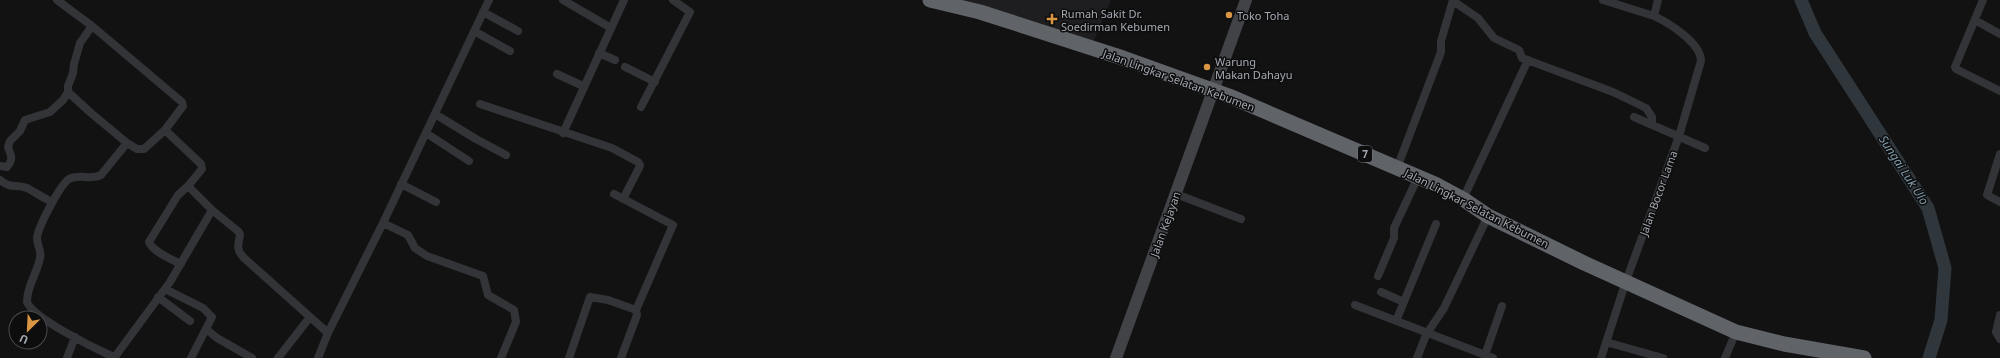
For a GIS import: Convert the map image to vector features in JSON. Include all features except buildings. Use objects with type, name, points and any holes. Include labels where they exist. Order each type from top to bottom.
[{"type":"highway","name":"Jalan Lingkar Selatan Kebumen","points":[[930,0],[980,12],[1062,38],[1213,91],[1418,177],[1463,199],[1488,216],[1736,332],[1784,344],[1864,358]]},
{"type":"main road","name":"Jalan Kejayan","points":[[1116,358],[1246,0]]},
{"type":"street","points":[[57,0],[92,26],[182,102],[182,106],[165,130],[144,149],[137,149],[127,143],[68,92]]},
{"type":"street","points":[[318,358],[328,333],[384,223],[401,184],[489,0]]},
{"type":"street","points":[[563,0],[610,28]]},
{"type":"street","points":[[563,132],[624,0]]},
{"type":"street","points":[[642,107],[690,12],[673,0]]},
{"type":"street","points":[[1603,0],[1654,16],[1658,0]]},
{"type":"street","points":[[1983,0],[1955,67],[1956,69],[2000,90]]},
{"type":"street","points":[[1397,168],[1441,52],[1441,41],[1453,1],[1478,18],[1494,38],[1519,50],[1522,58],[1613,92],[1646,108],[1652,117],[1652,123]]},
{"type":"street","points":[[483,12],[518,31]]},
{"type":"street","name":"Jalan Bocor Lama","points":[[1601,358],[1626,281],[1679,136],[1701,61],[1700,54],[1673,26],[1654,16]]},
{"type":"street","points":[[1975,20],[2000,34]]},
{"type":"street","points":[[0,166],[7,166],[12,160],[12,154],[8,147],[10,141],[17,136],[25,120],[50,112],[63,100],[68,92],[68,86],[73,73],[75,59],[80,43],[92,26]]},
{"type":"street","points":[[474,31],[510,51]]},
{"type":"street","points":[[599,53],[615,60]]},
{"type":"street","points":[[1463,199],[1528,60]]},
{"type":"street","points":[[625,67],[655,82]]},
{"type":"street","points":[[557,74],[583,86]]},
{"type":"street","points":[[480,104],[521,119],[538,122],[612,148],[640,164],[623,199]]},
{"type":"street","points":[[435,114],[506,155]]},
{"type":"street","points":[[1634,117],[1652,123],[1705,148]]},
{"type":"street","points":[[165,130],[201,164],[202,169],[188,186],[178,195],[149,242],[163,254],[181,264]]},
{"type":"street","points":[[426,133],[470,161]]},
{"type":"street","points":[[127,143],[101,175],[96,178],[77,176],[70,178],[62,186],[52,202],[37,237],[41,252],[40,258],[28,288],[28,306],[40,316],[114,358],[165,289],[212,210]]},
{"type":"street","points":[[2000,154],[1987,195],[2000,202]]},
{"type":"street","points":[[1378,276],[1394,238],[1394,228],[1418,177]]},
{"type":"street","points":[[0,180],[11,187],[22,186],[28,188],[52,202]]},
{"type":"street","points":[[401,184],[436,202]]},
{"type":"street","points":[[188,186],[212,210],[239,232],[238,248],[244,258],[328,333]]},
{"type":"street","points":[[614,194],[674,225],[636,310],[637,316],[621,358]]},
{"type":"street","points":[[1176,194],[1241,219]]},
{"type":"street","points":[[1417,358],[1427,334],[1444,308],[1488,216]]},
{"type":"street","points":[[384,223],[408,235],[415,248],[427,256],[483,276],[488,295],[514,310],[516,322],[501,358]]},
{"type":"street","points":[[1396,321],[1436,224]]},
{"type":"street","points":[[165,289],[189,300],[206,311],[212,319],[191,358]]},
{"type":"street","points":[[1381,292],[1404,302]]},
{"type":"street","points":[[158,297],[190,321]]},
{"type":"street","points":[[569,358],[590,297],[608,300],[636,310]]},
{"type":"street","points":[[1355,305],[1489,357],[1502,306]]},
{"type":"street","points":[[2000,315],[1996,332],[2000,339]]},
{"type":"street","points":[[278,358],[310,317]]},
{"type":"street","points":[[206,329],[217,338],[252,358]]},
{"type":"street","points":[[1725,358],[1736,332]]},
{"type":"street","points":[[67,358],[75,337]]},
{"type":"street","points":[[1606,342],[1663,358]]},
{"type":"shaded area","name":"Rumah Sakit Dr. Soedirman Kebumen","points":[[946,0],[1111,0],[1092,45]]},
{"type":"waterway","name":"Sungai Luk Ulo","points":[[1801,0],[1815,33],[1928,208],[1945,268],[1941,320],[1929,358]]},
{"type":"place","name":"Toko Toha","points":[[1229,15]]},
{"type":"place","name":"Rumah Sakit Dr. Soedirman Kebumen","points":[[1052,19]]},
{"type":"place","name":"Warung Makan Dahayu","points":[[1207,67]]}]
